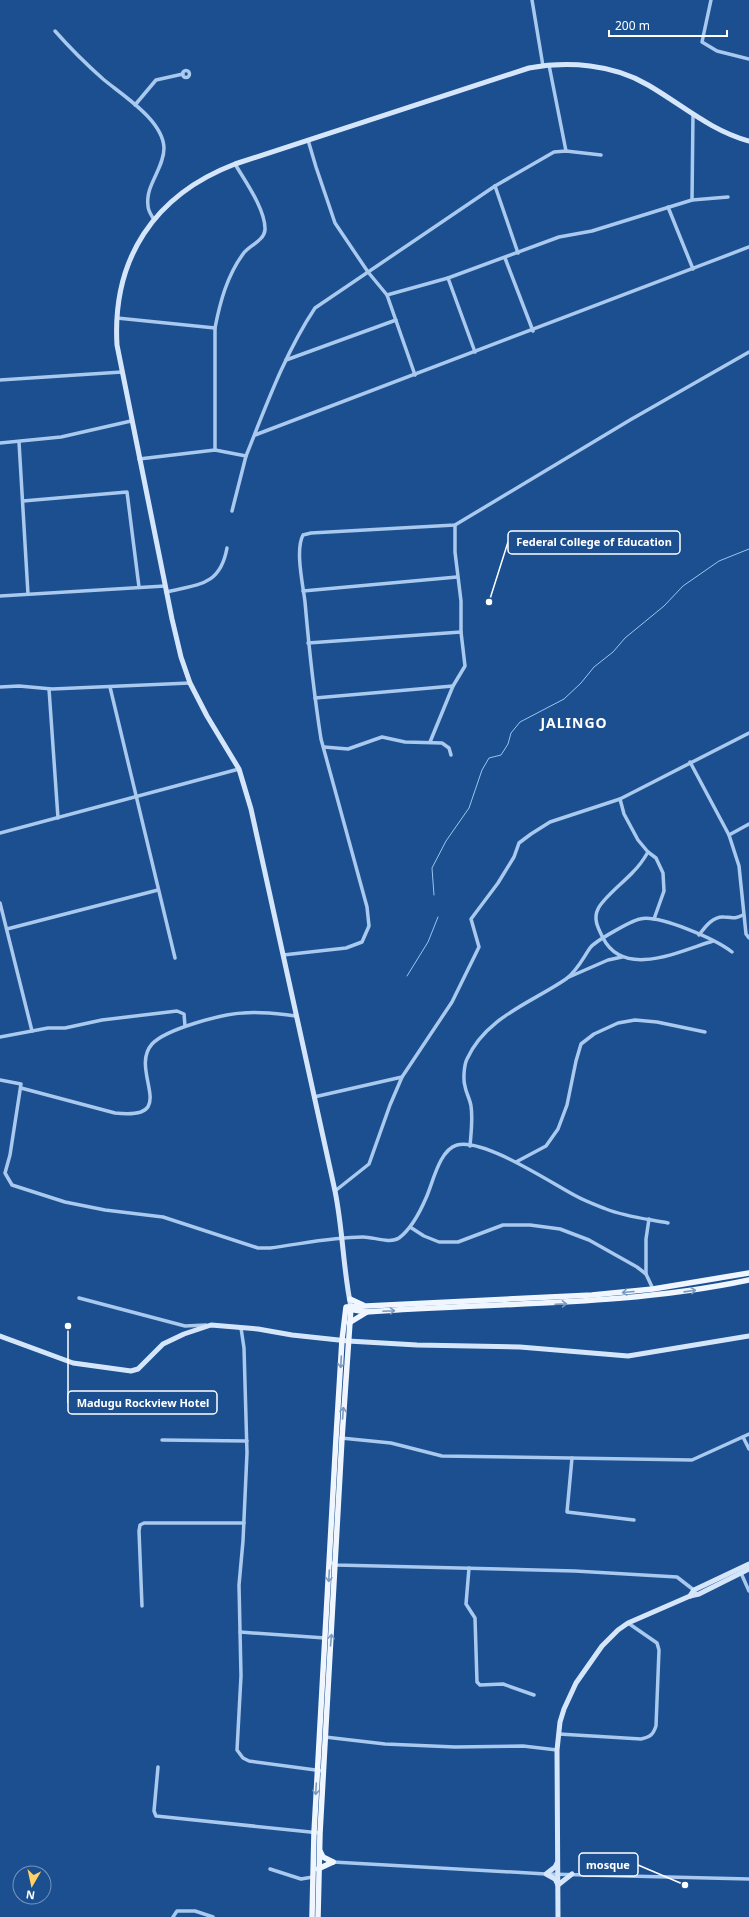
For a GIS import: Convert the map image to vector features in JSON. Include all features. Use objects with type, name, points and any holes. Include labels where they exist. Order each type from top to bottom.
[{"type":"main road","points":[[312,1917],[313,1877],[316,1857],[325,1638],[349,1297],[343,1238],[335,1191],[251,808],[239,769],[207,716],[190,684],[179,651],[117,345],[116,318],[120,286],[126,266],[138,243],[154,220],[188,187],[209,175],[235,164],[308,140],[493,80],[543,66],[593,66],[625,74],[647,84],[720,130],[749,141]]},
{"type":"main road","points":[[349,1324],[367,1309],[554,1298],[653,1289],[749,1273]]},
{"type":"main road","points":[[348,1308],[367,1309],[605,1300],[691,1290],[749,1280]]},
{"type":"main road","points":[[349,1297],[367,1309]]},
{"type":"main road","points":[[345,1341],[349,1324],[348,1308]]},
{"type":"main road","points":[[0,1336],[73,1363],[131,1371],[138,1369],[163,1344],[184,1334],[211,1325],[345,1341],[417,1345],[520,1347],[628,1356],[749,1336]]},
{"type":"main road","points":[[320,1771],[325,1737],[336,1565],[339,1438]]},
{"type":"main road","points":[[690,1596],[694,1590],[749,1564]]},
{"type":"main road","points":[[558,1917],[558,1734],[564,1709],[576,1683],[602,1646],[618,1630],[628,1623],[690,1596],[699,1594],[749,1569]]},
{"type":"main road","points":[[317,1833],[323,1858],[333,1862]]},
{"type":"main road","points":[[318,1917],[318,1869],[316,1857],[320,1849]]},
{"type":"main road","points":[[318,1869],[333,1862]]},
{"type":"main road","points":[[557,1862],[555,1867],[546,1874],[555,1879],[558,1885]]},
{"type":"main road","points":[[558,1885],[572,1874]]},
{"type":"street","points":[[532,0],[543,66]]},
{"type":"street","points":[[711,0],[702,42],[717,51],[749,59]]},
{"type":"street","points":[[55,31],[102,78],[135,105],[157,128],[164,147],[162,163],[151,186],[148,206],[154,220]]},
{"type":"street","points":[[549,65],[566,151]]},
{"type":"street","points":[[135,105],[156,80],[183,74]]},
{"type":"street","points":[[692,200],[693,114]]},
{"type":"street","points":[[308,140],[335,223],[368,272],[387,295],[415,375]]},
{"type":"street","points":[[232,511],[246,456],[254,436],[286,360],[303,325],[315,308],[495,186],[554,152],[566,151],[601,155]]},
{"type":"street","points":[[215,450],[215,328],[224,290],[233,271],[246,249],[262,237],[265,231],[258,203],[235,164]]},
{"type":"street","points":[[495,186],[518,253]]},
{"type":"street","points":[[387,295],[448,278],[559,238],[592,230],[692,200],[728,197]]},
{"type":"street","points":[[668,207],[693,269]]},
{"type":"street","points":[[254,436],[533,331],[749,247]]},
{"type":"street","points":[[505,258],[533,331]]},
{"type":"street","points":[[448,278],[475,352]]},
{"type":"street","points":[[116,318],[215,328]]},
{"type":"street","points":[[286,360],[396,320]]},
{"type":"street","points":[[283,955],[346,948],[362,942],[369,926],[367,907],[324,747],[315,698],[308,643],[300,541],[303,535],[311,533],[365,529],[455,525],[630,420],[749,352]]},
{"type":"street","points":[[0,380],[122,372]]},
{"type":"street","points":[[0,443],[61,437],[132,421]]},
{"type":"street","points":[[20,442],[28,594]]},
{"type":"street","points":[[140,459],[215,450],[246,456]]},
{"type":"street","points":[[23,501],[127,492],[140,587]]},
{"type":"street","points":[[430,742],[452,686],[465,666],[461,632],[461,601],[457,576],[455,525]]},
{"type":"street","points":[[166,592],[211,580],[219,571],[224,560],[226,548]]},
{"type":"street","points":[[304,591],[457,576]]},
{"type":"street","points":[[0,596],[165,586]]},
{"type":"street","points":[[308,643],[461,632]]},
{"type":"street","points":[[0,687],[19,686],[49,689],[190,684]]},
{"type":"street","points":[[315,698],[452,686]]},
{"type":"street","points":[[110,687],[175,958]]},
{"type":"street","points":[[49,689],[58,818]]},
{"type":"street","points":[[335,1191],[369,1164],[402,1078],[452,1002],[479,947],[471,919],[514,857],[519,843],[550,822],[620,798],[749,732]]},
{"type":"street","points":[[324,747],[348,749],[382,737],[405,742],[442,743],[448,748],[450,755]]},
{"type":"street","points":[[690,762],[730,835],[739,866],[743,915],[746,934],[749,938]]},
{"type":"street","points":[[0,833],[239,769]]},
{"type":"street","points":[[620,798],[624,814],[630,827],[648,852],[656,858],[662,873],[664,891],[654,919]]},
{"type":"street","points":[[730,835],[749,824]]},
{"type":"street","points":[[622,957],[610,949],[603,938],[595,917],[598,907],[635,870],[648,852]]},
{"type":"street","points":[[7,929],[158,890]]},
{"type":"street","points":[[0,903],[32,1031]]},
{"type":"street","points":[[699,935],[715,918],[725,917],[734,919],[743,915]]},
{"type":"street","points":[[568,978],[581,963],[591,946],[603,938],[640,919],[654,919],[670,922],[722,944],[732,952]]},
{"type":"street","points":[[470,1146],[471,1105],[464,1086],[466,1061],[477,1041],[494,1024],[568,978],[608,960],[622,957],[647,960],[665,957],[713,941]]},
{"type":"street","points":[[0,1037],[48,1028],[65,1028],[102,1020],[177,1010],[184,1014],[185,1026]]},
{"type":"street","points":[[21,1088],[116,1113],[139,1113],[147,1109],[152,1100],[145,1068],[145,1058],[151,1045],[161,1036],[185,1026],[242,1013],[296,1016]]},
{"type":"street","points":[[516,1162],[546,1146],[558,1129],[567,1106],[581,1044],[594,1034],[618,1023],[635,1020],[657,1022],[705,1032]]},
{"type":"street","points":[[314,1097],[402,1078]]},
{"type":"street","points":[[0,1080],[21,1084],[10,1156],[5,1173],[12,1185],[72,1203],[105,1210],[163,1217],[258,1248],[270,1248],[343,1238],[371,1237],[385,1240],[398,1239],[410,1227],[426,1198],[436,1170],[446,1152],[457,1145],[470,1146],[492,1152],[516,1162],[608,1210],[668,1223]]},
{"type":"street","points":[[649,1219],[646,1239],[646,1274],[653,1289]]},
{"type":"street","points":[[410,1227],[424,1236],[439,1242],[458,1242],[503,1225],[530,1225],[560,1229],[604,1247],[646,1274]]},
{"type":"street","points":[[79,1298],[185,1326],[211,1325]]},
{"type":"street","points":[[241,1328],[244,1348],[247,1441],[244,1523],[239,1585],[241,1676],[236,1744],[239,1755],[249,1761],[320,1771]]},
{"type":"street","points":[[339,1438],[391,1443],[442,1456],[692,1460],[749,1434]]},
{"type":"street","points":[[743,1437],[749,1449]]},
{"type":"street","points":[[162,1440],[247,1441]]},
{"type":"street","points":[[572,1458],[566,1512],[634,1520]]},
{"type":"street","points":[[142,1606],[140,1524],[244,1523]]},
{"type":"street","points":[[330,1562],[336,1565],[575,1571],[676,1577],[699,1594]]},
{"type":"street","points":[[469,1568],[466,1604],[476,1618],[477,1682],[480,1685],[503,1684],[534,1695]]},
{"type":"street","points":[[741,1573],[749,1591]]},
{"type":"street","points":[[558,1734],[642,1739],[649,1738],[654,1733],[656,1726],[659,1650],[657,1643],[628,1623]]},
{"type":"street","points":[[240,1632],[325,1638]]},
{"type":"street","points":[[325,1737],[386,1744],[456,1747],[523,1746],[557,1750]]},
{"type":"street","points":[[158,1767],[154,1811],[156,1816],[317,1833]]},
{"type":"street","points":[[316,1857],[333,1862],[546,1874],[557,1873],[674,1878],[749,1879]]},
{"type":"street","points":[[270,1869],[301,1879],[313,1877]]},
{"type":"street","points":[[174,1917],[177,1911],[187,1910],[213,1917]]},
{"type":"waterway","points":[[434,895],[432,868],[446,841],[469,808],[482,770],[489,758],[501,755],[508,744],[511,733],[520,722],[564,699],[581,683],[594,667],[613,652],[625,638],[664,606],[683,586],[719,561],[749,549]]},
{"type":"waterway","points":[[407,976],[428,942],[438,917]]},
{"type":"place","name":"Federal College of Education","points":[[489,602]]},
{"type":"place","name":"Madugu Rockview Hotel","points":[[68,1326]]},
{"type":"place","name":"mosque","points":[[685,1885]]},
{"type":"district","name":"JALINGO","points":[[574,722]]}]
